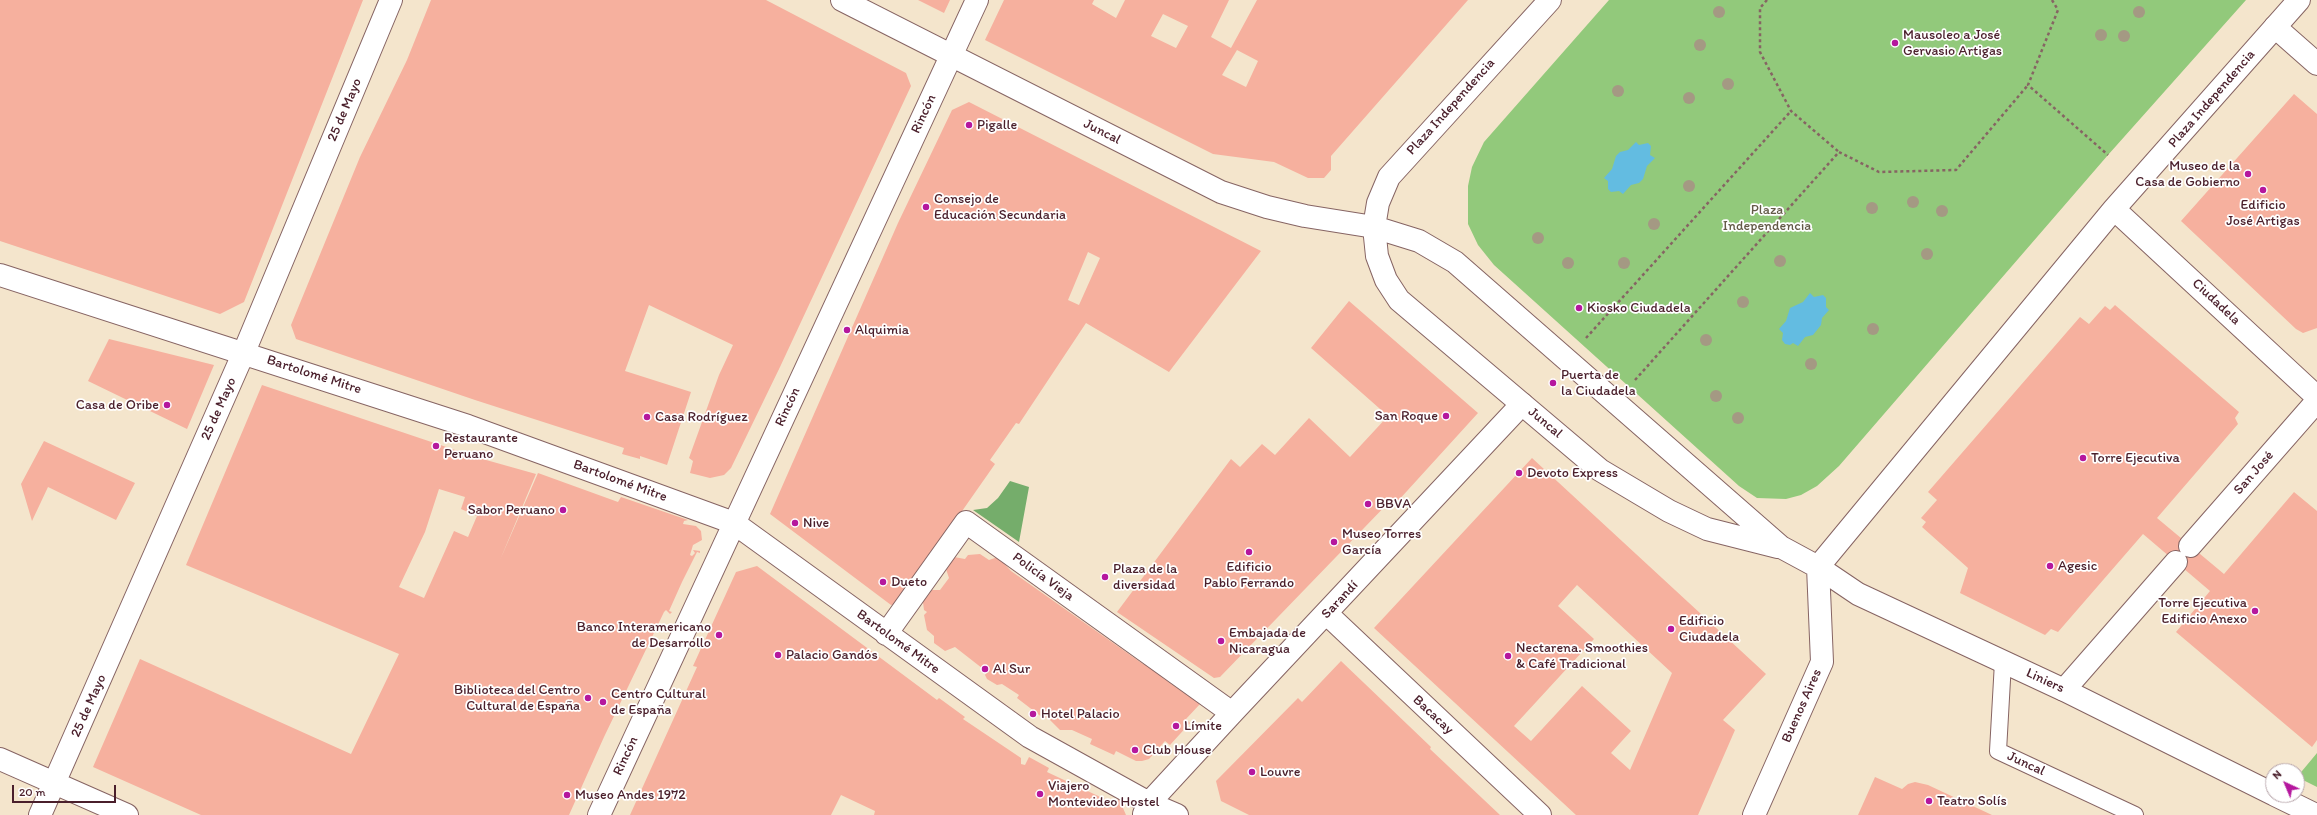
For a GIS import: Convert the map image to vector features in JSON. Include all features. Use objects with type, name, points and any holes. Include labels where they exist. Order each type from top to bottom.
[{"type":"street","name":"25 de Mayo","points":[[40,815],[244,352],[391,0]]},
{"type":"street","name":"Juncal","points":[[842,0],[1221,192],[1266,207],[1305,216],[1374,227],[1419,241],[1455,262],[1781,547],[1818,567]]},
{"type":"street","name":"Rincón","points":[[599,815],[977,0]]},
{"type":"street","name":"Plaza Independencia","points":[[1374,227],[1378,203],[1389,177],[1550,0]]},
{"type":"street","name":"Plaza Independencia","points":[[1818,567],[2114,209],[2299,0]]},
{"type":"street","points":[[2274,27],[2317,64]]},
{"type":"street","name":"Ciudadela","points":[[2114,209],[2317,397]]},
{"type":"street","name":"Juncal","points":[[1374,227],[1377,256],[1386,280],[1399,300],[1600,470],[1669,511],[1707,530],[1781,547]]},
{"type":"street","name":"Bartolomé Mitre","points":[[0,275],[244,352],[468,426],[734,523],[1030,737],[1147,809],[1177,815]]},
{"type":"street","name":"San José","points":[[2190,546],[2317,401]]},
{"type":"street","name":"Sarandí","points":[[1147,809],[1232,713],[1522,404]]},
{"type":"street","name":"Policía Vieja","points":[[886,634],[966,522],[1232,713]]},
{"type":"street","points":[[2064,690],[2176,562]]},
{"type":"street","name":"Liniers","points":[[1818,567],[1858,594],[2064,690],[2265,790]]},
{"type":"street","name":"Buenos Aires","points":[[1754,815],[1822,662],[1818,567]]},
{"type":"street","name":"Bacacay","points":[[1326,614],[1540,815]]},
{"type":"street","points":[[0,759],[128,815]]},
{"type":"street","name":"Liniers","points":[[2292,803],[2316,815]]},
{"type":"lane","name":"Juncal","points":[[2003,662],[1998,751],[2135,815]]},
{"type":"path","points":[[1767,0],[1760,8],[1760,52],[1791,111],[1838,152],[1879,172],[1956,170],[2028,85],[2058,10],[2052,0]]},
{"type":"path","points":[[2028,85],[2108,156]]},
{"type":"path","points":[[1580,344],[1791,111]]},
{"type":"path","points":[[1635,381],[1838,152]]},
{"type":"green space","name":"Plaza Independencia","points":[[1609,0],[2246,0],[2108,155],[1839,466],[1817,486],[1801,495],[1786,499],[1757,498],[1739,486],[1494,265],[1478,245],[1468,224],[1468,186],[1472,167],[1484,142]]},
{"type":"green space","points":[[1010,481],[1029,487],[1019,542],[973,510],[987,508],[998,498]]},
{"type":"green space","points":[[2317,753],[2317,787],[2305,781],[2305,767]]},
{"type":"water","points":[[1636,142],[1639,145],[1648,143],[1651,146],[1650,155],[1655,158],[1647,166],[1643,179],[1639,183],[1631,185],[1623,194],[1619,191],[1611,192],[1608,189],[1608,181],[1604,178],[1612,169],[1616,156],[1620,152],[1628,150]]},
{"type":"water","points":[[1810,293],[1814,297],[1823,295],[1826,298],[1826,307],[1829,310],[1822,318],[1821,325],[1813,335],[1805,337],[1798,346],[1793,343],[1790,345],[1785,344],[1782,340],[1783,333],[1779,329],[1786,321],[1790,308],[1803,302]]},
{"type":"building","points":[[0,0],[363,0],[244,302],[220,314],[0,241]]},
{"type":"building","points":[[431,0],[766,0],[906,73],[911,86],[780,367],[731,468],[724,475],[710,478],[690,473],[693,461],[689,458],[719,375],[733,345],[649,305],[625,371],[691,392],[667,465],[640,456],[640,459],[622,454],[624,448],[475,400],[296,339],[291,325],[360,157],[407,60]]},
{"type":"building","points":[[918,0],[950,0],[944,13]]},
{"type":"building","points":[[1004,0],[1094,0],[1092,4],[1116,18],[1125,0],[1229,0],[1211,37],[1231,48],[1257,0],[1468,0],[1331,156],[1331,170],[1324,178],[1308,178],[1274,162],[1213,154],[985,40]],"holes":[[[1163,14],[1188,26],[1176,48],[1151,36]],[[1237,50],[1258,61],[1246,87],[1222,75]]]},
{"type":"building","name":"Edificio José Artigas","points":[[2294,94],[2317,114],[2317,328],[2303,333],[2296,329],[2181,221]]},
{"type":"building","points":[[969,102],[1261,251],[1169,372],[1086,323],[1019,424],[1016,423],[990,460],[995,464],[897,604],[891,605],[770,514],[898,223],[952,110]],"holes":[[[1088,252],[1100,258],[1079,305],[1068,300]]]},
{"type":"building","points":[[1349,301],[1478,413],[1397,502],[1393,498],[1220,677],[1214,678],[1117,612],[1231,459],[1240,467],[1262,444],[1275,455],[1309,418],[1350,457],[1388,416],[1311,348]]},
{"type":"building","name":"Torre Ejecutiva","points":[[2115,305],[2239,412],[2235,418],[2238,424],[2157,518],[2224,574],[2294,492],[2317,511],[2317,740],[2312,747],[2176,632],[2210,591],[2143,534],[2058,632],[2051,629],[2045,635],[1960,593],[1968,568],[1922,527],[1926,522],[1921,518],[1937,500],[1928,492],[2080,317],[2089,324],[2105,306],[2110,310]]},
{"type":"building","name":"Casa de Oribe","points":[[109,339],[214,365],[187,429],[88,381]]},
{"type":"building","points":[[262,385],[479,458],[536,474],[500,560],[538,473],[618,502],[621,497],[688,520],[684,521],[683,524],[696,526],[701,531],[702,540],[693,545],[690,555],[692,556],[695,553],[693,550],[700,551],[700,553],[697,552],[682,582],[669,611],[672,612],[670,614],[666,610],[664,612],[604,737],[569,815],[201,815],[93,767],[140,659],[351,754],[399,654],[186,565]],"holes":[[[439,489],[465,497],[461,509],[477,516],[468,537],[454,531],[424,598],[399,587],[425,532]]]},
{"type":"building","points":[[44,441],[135,483],[116,520],[48,487],[32,521],[21,484]]},
{"type":"building","points":[[1532,458],[1766,674],[1723,720],[1735,730],[1698,815],[1576,815],[1374,628]],"holes":[[[1577,585],[1672,673],[1630,770],[1611,753],[1631,731],[1582,686],[1531,741],[1514,726],[1594,639],[1558,606]]]},
{"type":"building","points":[[980,554],[989,560],[998,557],[1011,571],[1143,664],[1146,660],[1167,674],[1163,678],[1200,704],[1186,719],[1190,723],[1170,745],[1165,741],[1149,759],[1136,761],[1116,751],[1114,755],[1090,744],[1092,739],[1072,730],[1060,730],[1048,718],[1043,718],[1017,698],[1019,695],[1002,684],[997,685],[987,679],[985,675],[987,672],[955,647],[945,651],[934,643],[934,636],[927,630],[924,615],[927,612],[924,610],[923,602],[932,590],[940,590],[949,578],[946,569],[954,557],[965,559],[968,555]]},
{"type":"building","points":[[757,566],[937,700],[939,698],[965,717],[963,719],[1021,758],[1021,764],[1025,765],[1029,757],[1049,768],[1047,772],[1111,802],[1119,799],[1126,815],[874,815],[875,811],[841,795],[831,815],[630,815],[697,667],[693,666],[736,572]]},
{"type":"building","points":[[1341,661],[1431,747],[1430,749],[1500,815],[1249,815],[1221,801],[1216,781],[1298,698],[1302,702]]},
{"type":"building","name":"Teatro Solís","points":[[1875,777],[1902,789],[1908,784],[1915,782],[1928,785],[1992,815],[1858,815]]},
{"type":"place","name":"Mausoleo a José Gervasio Artigas","points":[[1895,43]]},
{"type":"place","name":"Pigalle","points":[[969,125]]},
{"type":"place","name":"Museo de la Casa de Gobierno","points":[[2248,174]]},
{"type":"place","name":"Edificio José Artigas","points":[[2263,190]]},
{"type":"place","name":"Consejo de Educación Secundaria","points":[[926,207]]},
{"type":"place","name":"Kiosko Ciudadela","points":[[1579,308]]},
{"type":"place","name":"Alquimia","points":[[847,330]]},
{"type":"place","name":"Puerta de la Ciudadela","points":[[1553,383]]},
{"type":"place","name":"Casa de Oribe","points":[[167,405]]},
{"type":"place","name":"San Roque","points":[[1446,416]]},
{"type":"place","name":"Casa Rodríguez","points":[[647,417]]},
{"type":"place","name":"Restaurante Peruano","points":[[436,446]]},
{"type":"place","name":"Torre Ejecutiva","points":[[2083,458]]},
{"type":"place","name":"Devoto Express","points":[[1519,473]]},
{"type":"place","name":"BBVA","points":[[1368,504]]},
{"type":"place","name":"Sabor Peruano","points":[[563,510]]},
{"type":"place","name":"Nive","points":[[795,523]]},
{"type":"place","name":"Museo Torres García","points":[[1334,542]]},
{"type":"place","name":"Edificio Pablo Ferrando","points":[[1249,552]]},
{"type":"place","name":"Agesic","points":[[2050,566]]},
{"type":"place","name":"Plaza de la diversidad","points":[[1105,577]]},
{"type":"place","name":"Dueto","points":[[883,582]]},
{"type":"place","name":"Torre Ejecutiva Edificio Anexo","points":[[2255,611]]},
{"type":"place","name":"Edificio Ciudadela","points":[[1671,629]]},
{"type":"place","name":"Banco Interamericano de Desarrollo","points":[[719,635]]},
{"type":"place","name":"Embajada de Nicaragua","points":[[1221,641]]},
{"type":"place","name":"Palacio Gandós","points":[[778,655]]},
{"type":"place","name":"Nectarena. Smoothies & Café Tradicional","points":[[1508,656]]},
{"type":"place","name":"Al Sur","points":[[985,669]]},
{"type":"place","name":"Biblioteca del Centro Cultural de España","points":[[588,698]]},
{"type":"place","name":"Centro Cultural de España","points":[[603,702]]},
{"type":"place","name":"Hotel Palacio","points":[[1033,714]]},
{"type":"place","name":"Límite","points":[[1176,726]]},
{"type":"place","name":"Club House","points":[[1135,750]]},
{"type":"place","name":"Louvre","points":[[1252,772]]},
{"type":"place","name":"Viajero Montevideo Hostel","points":[[1040,794]]},
{"type":"place","name":"Museo Andes 1972","points":[[567,795]]},
{"type":"place","name":"Teatro Solís","points":[[1929,801]]}]
